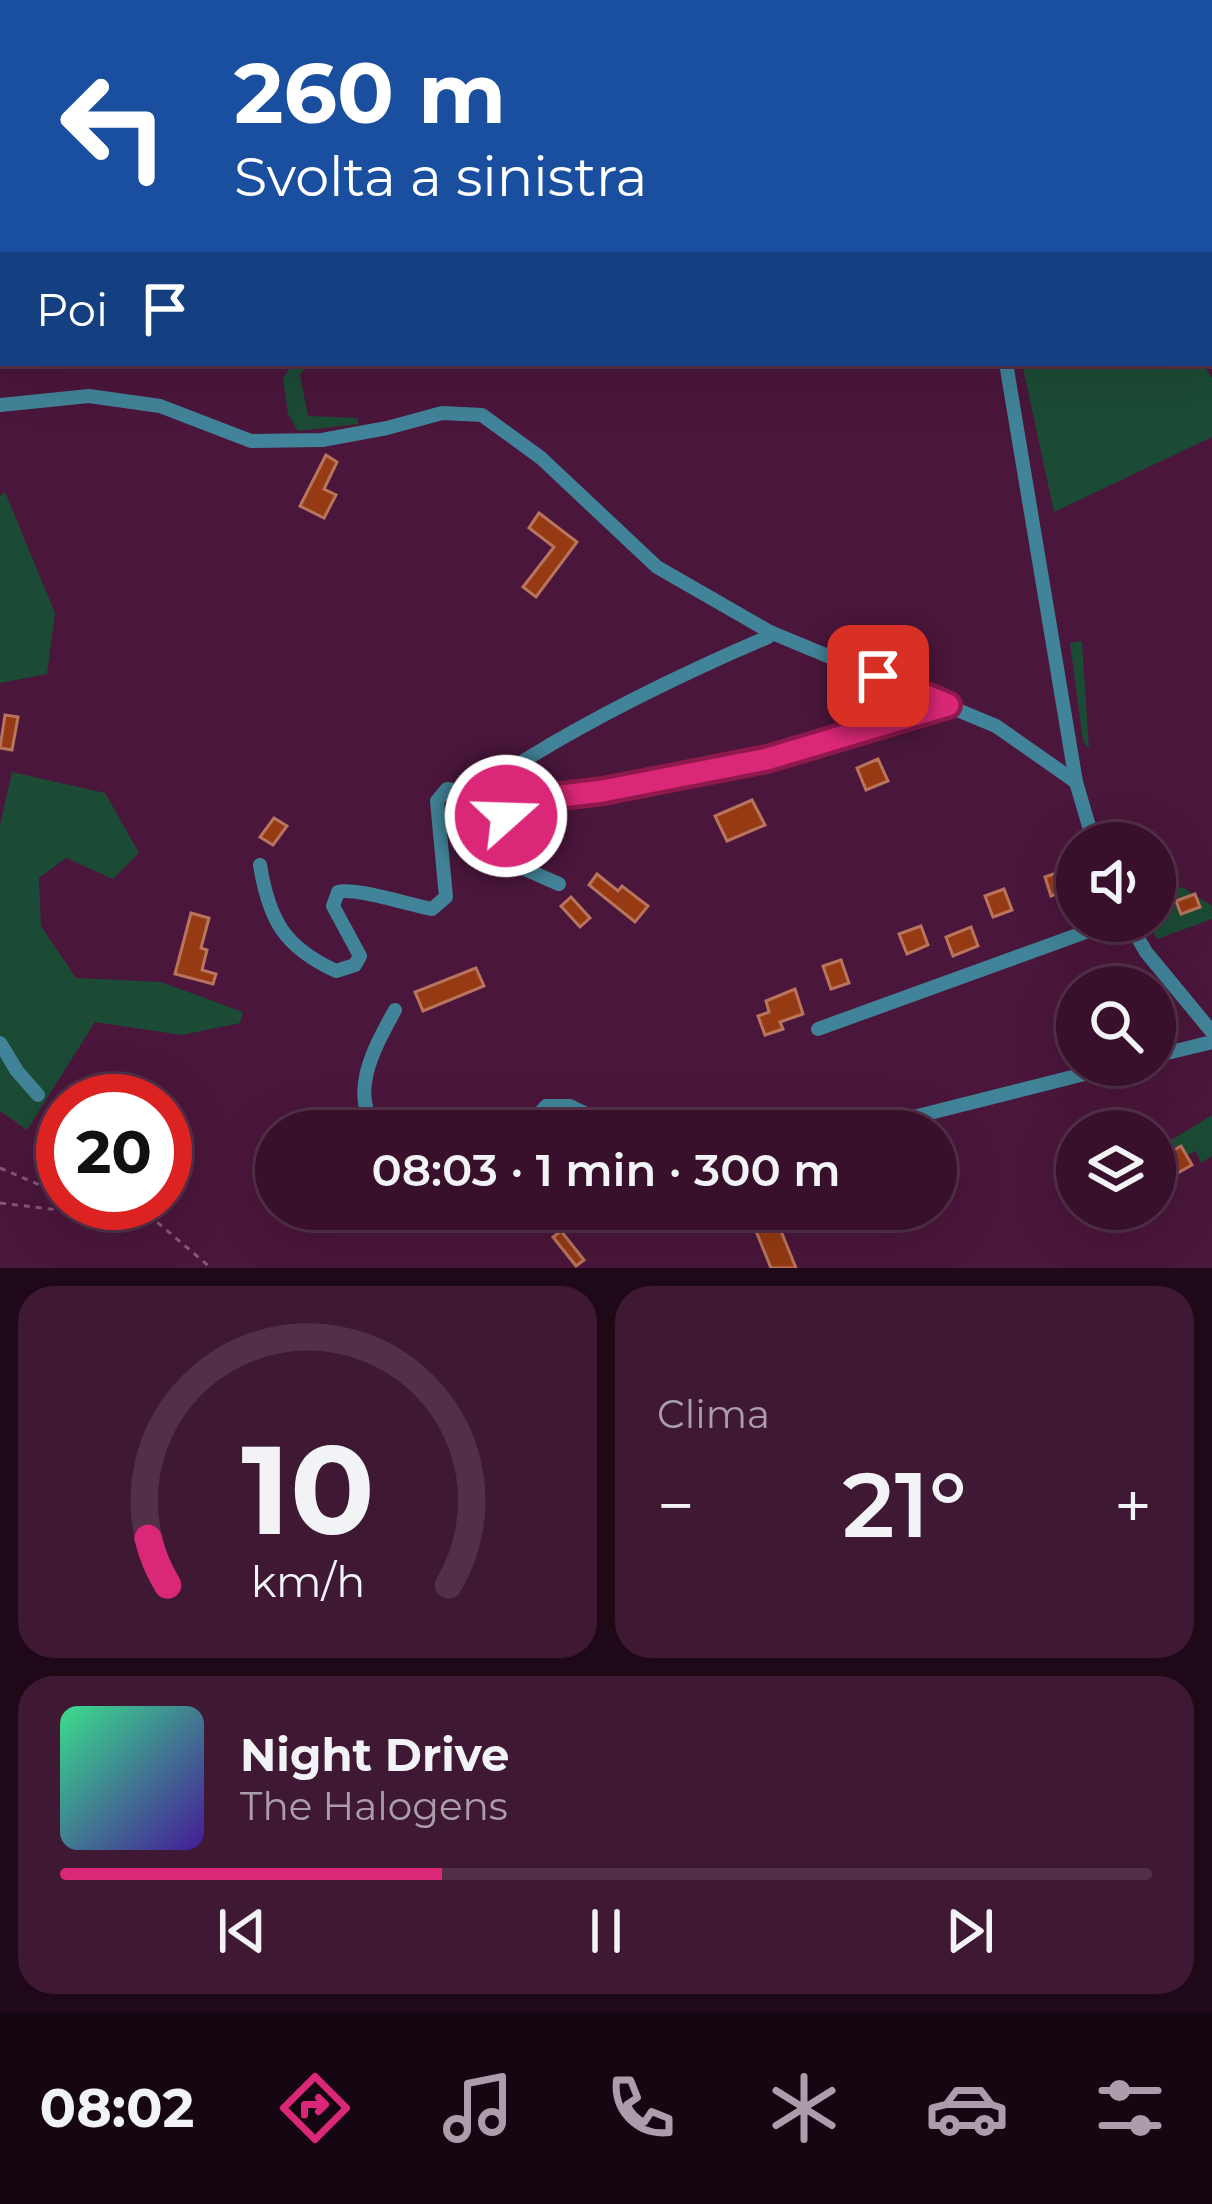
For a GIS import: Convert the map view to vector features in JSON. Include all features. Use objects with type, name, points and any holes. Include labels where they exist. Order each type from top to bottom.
[{"type":"street","points":[[1007,366],[1076,782],[1088,822]]},
{"type":"street","points":[[0,405],[88,396],[160,406],[251,441],[322,440],[442,412],[482,415],[541,458],[657,567],[770,632],[1020,740],[1076,782]]},
{"type":"street","points":[[260,866],[268,910],[307,957],[336,970],[355,965],[360,956],[334,906],[338,892],[350,889],[392,903],[432,909],[446,897],[437,801],[447,789],[484,796],[500,787],[512,767],[562,737],[770,632]]},
{"type":"street","points":[[560,884],[493,855],[484,847],[483,832],[528,800],[603,791],[767,759],[948,705]]},
{"type":"street","points":[[818,1029],[1058,942]]},
{"type":"street","points":[[1140,942],[1212,1032]]},
{"type":"street","points":[[368,1110],[364,1090],[369,1058],[395,1010]]},
{"type":"street","points":[[1176,1051],[1212,1042]]},
{"type":"street","points":[[0,1043],[36,1093]]},
{"type":"street","points":[[941,1110],[1056,1081]]},
{"type":"street","points":[[542,1110],[570,1106],[578,1110]]},
{"type":"path","points":[[0,1168],[36,1183]]},
{"type":"path","points":[[0,1203],[36,1207]]},
{"type":"path","points":[[166,1230],[211,1268]]},
{"type":"green space","points":[[292,366],[307,366],[300,375],[308,416],[358,418],[358,424],[298,431],[288,414],[283,378]]},
{"type":"green space","points":[[1023,366],[1204,366],[1212,378],[1212,437],[1054,512]]},
{"type":"green space","points":[[5,492],[55,613],[47,674],[0,683],[0,496]]},
{"type":"green space","points":[[1082,641],[1089,749],[1083,741],[1070,643]]},
{"type":"green space","points":[[12,772],[105,793],[139,853],[113,879],[66,858],[39,878],[41,926],[76,978],[161,982],[243,1012],[240,1023],[182,1035],[95,1022],[62,1074],[36,1074],[36,1116],[27,1130],[0,1111],[0,825]]},
{"type":"green space","points":[[1182,887],[1212,906],[1212,919],[1176,932],[1176,889]]},
{"type":"green space","points":[[1212,1115],[1212,1156],[1201,1163],[1196,1151],[1176,1161],[1176,1137]]},
{"type":"building","points":[[326,455],[337,462],[324,489],[336,495],[324,518],[300,506]]},
{"type":"building","points":[[539,513],[577,542],[536,597],[523,587],[554,547],[529,528]]},
{"type":"building","points":[[5,715],[18,717],[12,750],[0,748]]},
{"type":"building","points":[[878,759],[888,781],[866,790],[857,768]]},
{"type":"building","points":[[752,800],[765,825],[727,841],[715,816]]},
{"type":"building","points":[[274,818],[287,826],[273,845],[260,837]]},
{"type":"building","points":[[1056,873],[1056,894],[1051,896],[1045,877]]},
{"type":"building","points":[[597,874],[648,906],[635,922],[589,885]]},
{"type":"building","points":[[1004,889],[1012,910],[993,917],[985,896]]},
{"type":"building","points":[[1195,894],[1200,907],[1181,914],[1176,901]]},
{"type":"building","points":[[571,897],[590,918],[580,927],[561,906]]},
{"type":"building","points":[[191,913],[209,918],[201,948],[207,950],[202,970],[216,974],[213,984],[175,974]]},
{"type":"building","points":[[921,926],[928,945],[907,954],[899,934]]},
{"type":"building","points":[[971,927],[978,946],[953,956],[946,937]]},
{"type":"building","points":[[841,960],[849,983],[831,989],[823,966]]},
{"type":"building","points":[[476,968],[484,986],[423,1011],[415,992]]},
{"type":"building","points":[[795,989],[803,1014],[780,1022],[783,1029],[765,1035],[758,1016],[769,1012],[766,1001]]},
{"type":"building","points":[[1181,1146],[1192,1165],[1176,1174],[1176,1149]]},
{"type":"building","points":[[756,1230],[781,1230],[796,1268],[771,1268]]},
{"type":"building","points":[[561,1231],[584,1260],[576,1266],[553,1237]]},
{"type":"route","points":[[506,816],[528,800],[603,791],[767,759],[948,705],[878,676]]}]
